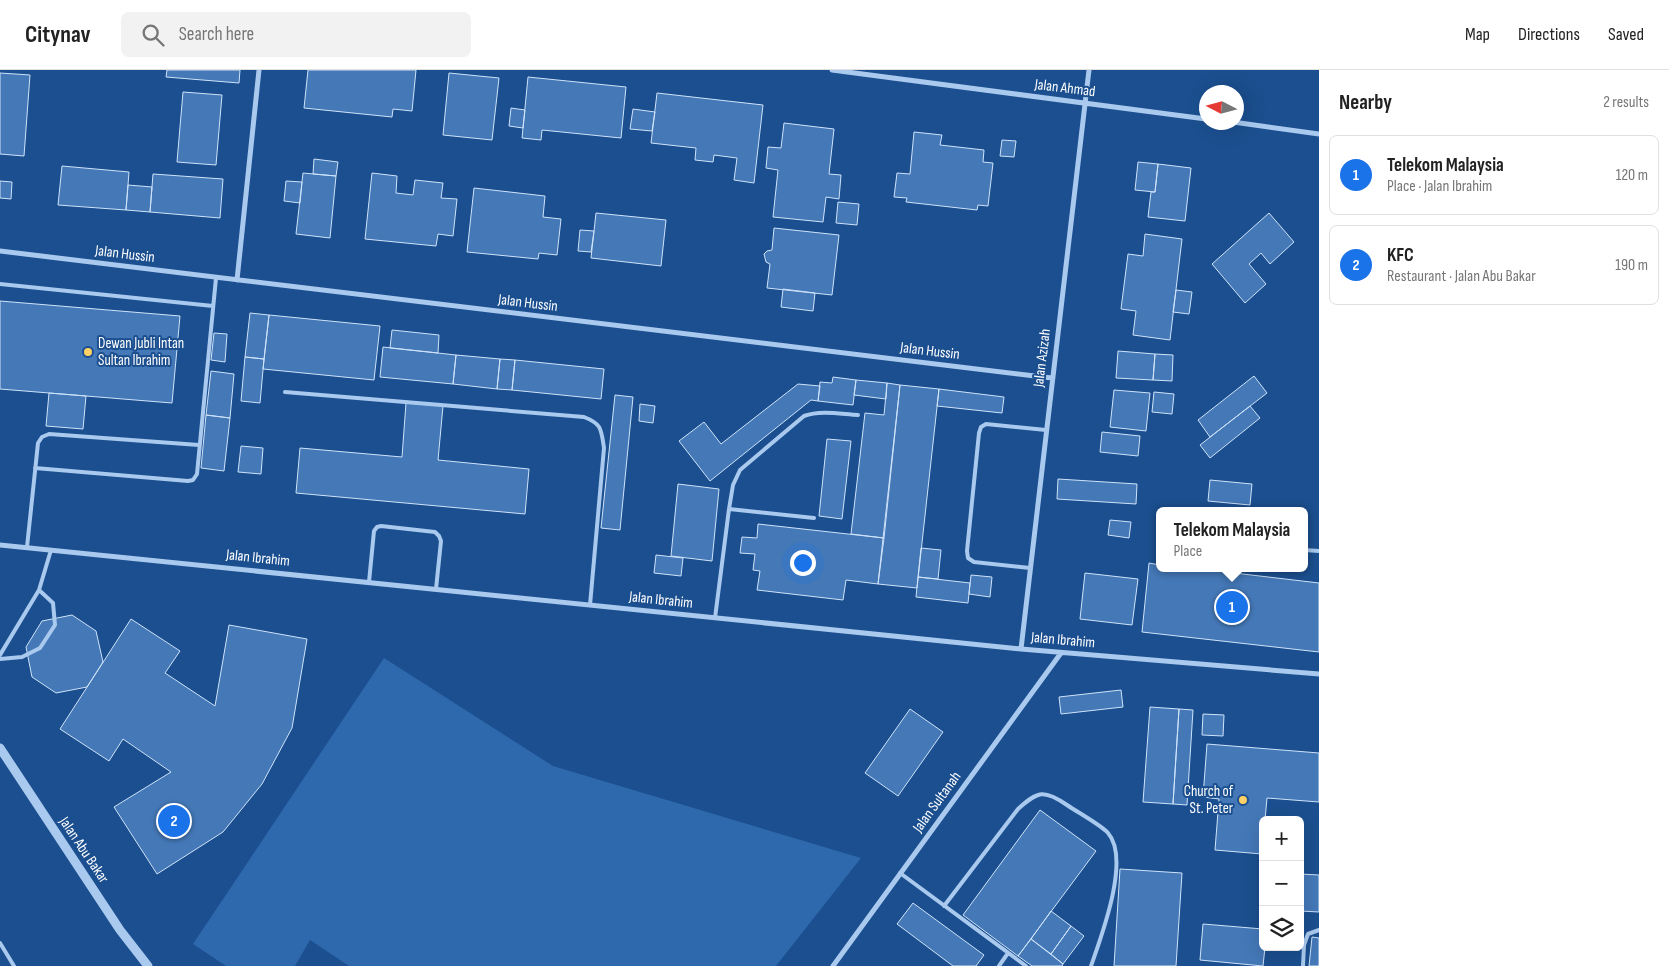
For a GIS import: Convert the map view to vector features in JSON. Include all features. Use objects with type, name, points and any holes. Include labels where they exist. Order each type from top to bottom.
[{"type":"street","points":[[237,280],[259,70]]},
{"type":"street","name":"Jalan Ahmad","points":[[832,70],[1199,118]]},
{"type":"street","name":"Jalan Azizah","points":[[1021,649],[1089,70]]},
{"type":"street","points":[[1244,124],[1319,134]]},
{"type":"street","name":"Jalan Hussin","points":[[0,252],[1052,378]]},
{"type":"street","name":"Jalan Ibrahim","points":[[0,545],[1021,649],[1319,674]]},
{"type":"street","name":"Jalan Sultanah","points":[[833,966],[1061,652]]},
{"type":"street","name":"Jalan Abu Bakar","points":[[0,748],[120,930],[148,966]]},
{"type":"lane","points":[[35,468],[193,480],[197,474],[216,278]]},
{"type":"lane","points":[[0,284],[213,306]]},
{"type":"lane","points":[[285,392],[584,416],[596,421],[602,432],[604,448],[590,605]]},
{"type":"lane","points":[[715,618],[733,485],[740,470],[804,416],[821,412],[858,416]]},
{"type":"lane","points":[[1030,568],[974,562],[968,558],[967,551],[979,432],[981,427],[986,424],[1046,430]]},
{"type":"lane","points":[[26,547],[38,444],[42,437],[49,434],[199,446]]},
{"type":"lane","points":[[729,509],[814,518]]},
{"type":"lane","points":[[369,582],[374,531],[381,526],[435,532],[440,536],[436,589]]},
{"type":"lane","points":[[0,654],[39,590],[50,550]]},
{"type":"lane","points":[[0,659],[22,658],[40,648],[55,625],[53,603],[39,590]]},
{"type":"lane","points":[[944,906],[1018,809],[1030,798],[1044,793],[1056,797],[1108,834],[1116,848],[1117,863],[1109,913],[1092,966]]},
{"type":"lane","points":[[900,873],[1026,966]]},
{"type":"lane","points":[[1303,966],[1304,945],[1308,934],[1319,930]]},
{"type":"lane","points":[[0,943],[14,966]]},
{"type":"lane","points":[[999,966],[1008,953]]},
{"type":"shaded area","points":[[384,658],[553,766],[861,858],[776,966],[349,966],[310,940],[295,966],[226,966],[193,944]]},
{"type":"building","points":[[167,70],[240,70],[239,83],[166,77]]},
{"type":"building","points":[[308,70],[416,70],[412,111],[393,109],[392,117],[304,108]]},
{"type":"building","points":[[0,73],[30,75],[24,156],[0,154]]},
{"type":"building","points":[[449,73],[499,78],[492,140],[443,135]]},
{"type":"building","points":[[528,77],[626,87],[621,138],[542,130],[541,140],[522,138]]},
{"type":"building","points":[[183,92],[222,95],[216,165],[177,162]]},
{"type":"building","points":[[657,93],[763,105],[754,183],[734,180],[737,158],[714,155],[713,162],[695,160],[696,148],[651,143]]},
{"type":"building","points":[[511,108],[525,110],[523,128],[509,126]]},
{"type":"building","points":[[633,109],[655,112],[652,131],[630,129]]},
{"type":"building","points":[[784,123],[834,129],[829,174],[841,175],[839,199],[826,197],[823,222],[773,217],[778,170],[766,168],[768,147],[781,148]]},
{"type":"building","points":[[914,132],[942,135],[940,145],[984,150],[983,162],[993,163],[988,206],[978,205],[977,210],[906,202],[907,198],[894,197],[897,173],[910,174]]},
{"type":"building","points":[[1002,140],[1016,141],[1014,157],[1000,156]]},
{"type":"building","points":[[314,159],[338,162],[336,176],[313,174]]},
{"type":"building","points":[[1138,162],[1158,164],[1155,192],[1135,190]]},
{"type":"building","points":[[1158,164],[1191,168],[1185,221],[1148,217],[1151,192],[1155,192]]},
{"type":"building","points":[[62,166],[129,172],[126,210],[58,205]]},
{"type":"building","points":[[303,173],[336,176],[330,238],[296,234]]},
{"type":"building","points":[[372,173],[397,176],[396,193],[413,195],[415,180],[443,183],[441,198],[457,199],[453,236],[438,234],[436,246],[365,239]]},
{"type":"building","points":[[153,174],[223,179],[220,218],[150,212]]},
{"type":"building","points":[[0,181],[12,182],[11,199],[0,198]]},
{"type":"building","points":[[286,181],[302,182],[300,203],[284,201]]},
{"type":"building","points":[[128,185],[152,187],[150,212],[126,210]]},
{"type":"building","points":[[474,188],[545,196],[543,217],[561,219],[557,255],[539,253],[538,259],[467,252]]},
{"type":"building","points":[[838,202],[859,204],[857,225],[836,223]]},
{"type":"building","points":[[596,213],[666,220],[661,266],[591,258]]},
{"type":"building","points":[[1269,213],[1294,242],[1270,264],[1261,253],[1249,264],[1266,284],[1245,303],[1212,264]]},
{"type":"building","points":[[774,228],[839,235],[832,295],[767,288],[770,264],[766,262],[764,254],[772,250]]},
{"type":"building","points":[[580,230],[594,231],[591,252],[578,251]]},
{"type":"building","points":[[1145,234],[1182,239],[1170,340],[1133,335],[1136,311],[1121,309],[1128,254],[1143,256]]},
{"type":"building","points":[[783,289],[815,293],[813,311],[781,307]]},
{"type":"building","points":[[1176,290],[1192,292],[1189,314],[1173,312]]},
{"type":"building","name":"Dewan Jubli Intan Sultan Ibrahim","points":[[0,301],[180,316],[172,403],[0,389]]},
{"type":"building","points":[[250,313],[269,315],[264,359],[245,357]]},
{"type":"building","points":[[269,315],[380,326],[374,380],[263,369]]},
{"type":"building","points":[[392,330],[439,335],[438,353],[390,348]]},
{"type":"building","points":[[214,333],[227,334],[225,362],[211,360]]},
{"type":"building","points":[[383,347],[456,355],[453,384],[380,377]]},
{"type":"building","points":[[1118,351],[1155,354],[1153,380],[1116,378]]},
{"type":"building","points":[[1155,354],[1173,355],[1172,381],[1153,380]]},
{"type":"building","points":[[456,355],[500,359],[497,389],[453,384]]},
{"type":"building","points":[[245,357],[264,359],[260,403],[241,401]]},
{"type":"building","points":[[500,359],[515,360],[512,390],[497,389]]},
{"type":"building","points":[[515,360],[604,369],[601,399],[512,390]]},
{"type":"building","points":[[211,371],[234,374],[230,418],[206,415]]},
{"type":"building","points":[[1254,376],[1267,393],[1210,437],[1198,420]]},
{"type":"building","points":[[833,377],[856,380],[853,405],[818,401],[820,382],[832,383]]},
{"type":"building","points":[[856,380],[887,383],[886,399],[854,395]]},
{"type":"building","points":[[887,383],[900,385],[884,538],[851,534],[865,413],[884,415]]},
{"type":"building","points":[[798,384],[820,386],[818,401],[811,400],[710,481],[679,441],[704,422],[721,444]]},
{"type":"building","points":[[900,385],[939,389],[917,588],[878,584]]},
{"type":"building","points":[[939,389],[1004,397],[1002,413],[937,406]]},
{"type":"building","points":[[1114,390],[1150,393],[1146,431],[1110,427]]},
{"type":"building","points":[[1154,392],[1174,394],[1172,414],[1152,412]]},
{"type":"building","points":[[49,393],[86,396],[83,429],[46,426]]},
{"type":"building","points":[[615,395],[633,397],[620,530],[601,528]]},
{"type":"building","points":[[406,403],[443,406],[438,460],[529,469],[525,514],[296,493],[300,448],[402,457]]},
{"type":"building","points":[[640,404],[655,406],[653,423],[639,421]]},
{"type":"building","points":[[1250,406],[1260,418],[1210,458],[1200,445]]},
{"type":"building","points":[[206,415],[230,418],[224,471],[201,468]]},
{"type":"building","points":[[1102,432],[1140,436],[1138,456],[1100,452]]},
{"type":"building","points":[[827,439],[851,441],[842,519],[819,516]]},
{"type":"building","points":[[241,446],[263,448],[261,474],[238,472]]},
{"type":"building","points":[[1058,479],[1137,484],[1136,504],[1057,499]]},
{"type":"building","points":[[1210,480],[1252,484],[1250,505],[1208,501]]},
{"type":"building","points":[[678,484],[719,489],[712,561],[671,556]]},
{"type":"building","points":[[1110,520],[1131,522],[1129,538],[1108,535]]},
{"type":"building","points":[[758,524],[884,538],[878,584],[846,580],[843,600],[757,590],[760,571],[753,570],[755,554],[740,553],[742,537],[757,538]]},
{"type":"building","points":[[921,548],[941,550],[938,579],[918,577]]},
{"type":"building","points":[[656,555],[683,558],[681,576],[654,573]]},
{"type":"building","points":[[1149,563],[1156,564],[1156,572],[1226,572],[1319,583],[1319,652],[1142,632]]},
{"type":"building","points":[[1085,573],[1138,579],[1132,625],[1080,619]]},
{"type":"building","points":[[971,575],[992,577],[990,597],[969,594]]},
{"type":"building","points":[[918,577],[970,583],[968,603],[916,597]]},
{"type":"building","points":[[72,615],[96,631],[103,662],[87,687],[56,693],[32,677],[26,647],[42,621]]},
{"type":"building","points":[[131,619],[180,651],[165,673],[215,706],[229,625],[307,639],[292,728],[262,784],[223,832],[157,874],[114,807],[171,772],[123,739],[109,761],[60,729]]},
{"type":"building","points":[[1121,690],[1123,707],[1061,714],[1059,697]]},
{"type":"building","points":[[1150,707],[1179,709],[1173,804],[1143,802]]},
{"type":"building","points":[[910,709],[943,732],[898,796],[865,773]]},
{"type":"building","points":[[1179,709],[1193,710],[1187,805],[1173,804]]},
{"type":"building","points":[[1203,714],[1224,715],[1223,736],[1202,735]]},
{"type":"building","name":"Church of St. Peter","points":[[1207,744],[1319,753],[1319,802],[1267,798],[1265,816],[1259,816],[1259,854],[1215,850],[1219,799],[1203,797]]},
{"type":"building","points":[[1040,810],[1096,851],[1018,956],[963,915]]},
{"type":"building","points":[[1120,869],[1182,873],[1176,966],[1114,966]]},
{"type":"building","points":[[1304,874],[1319,875],[1319,912],[1304,911]]},
{"type":"building","points":[[913,903],[984,955],[976,966],[953,966],[897,924]]},
{"type":"building","points":[[1051,911],[1071,926],[1051,954],[1031,939]]},
{"type":"building","points":[[1203,924],[1259,929],[1259,951],[1265,951],[1263,966],[1200,960]]},
{"type":"building","points":[[1071,926],[1084,936],[1063,964],[1051,954]]},
{"type":"building","points":[[1312,937],[1319,938],[1319,966],[1309,966]]},
{"type":"building","points":[[1031,939],[1063,964],[1062,966],[1032,966],[1018,956]]},
{"type":"place","name":"Dewan Jubli Intan Sultan Ibrahim","points":[[88,352]]},
{"type":"place","name":"Telekom Malaysia","points":[[1232,607]]},
{"type":"place","name":"Church of St. Peter","points":[[1243,800]]},
{"type":"place","name":"KFC","points":[[174,821]]}]
